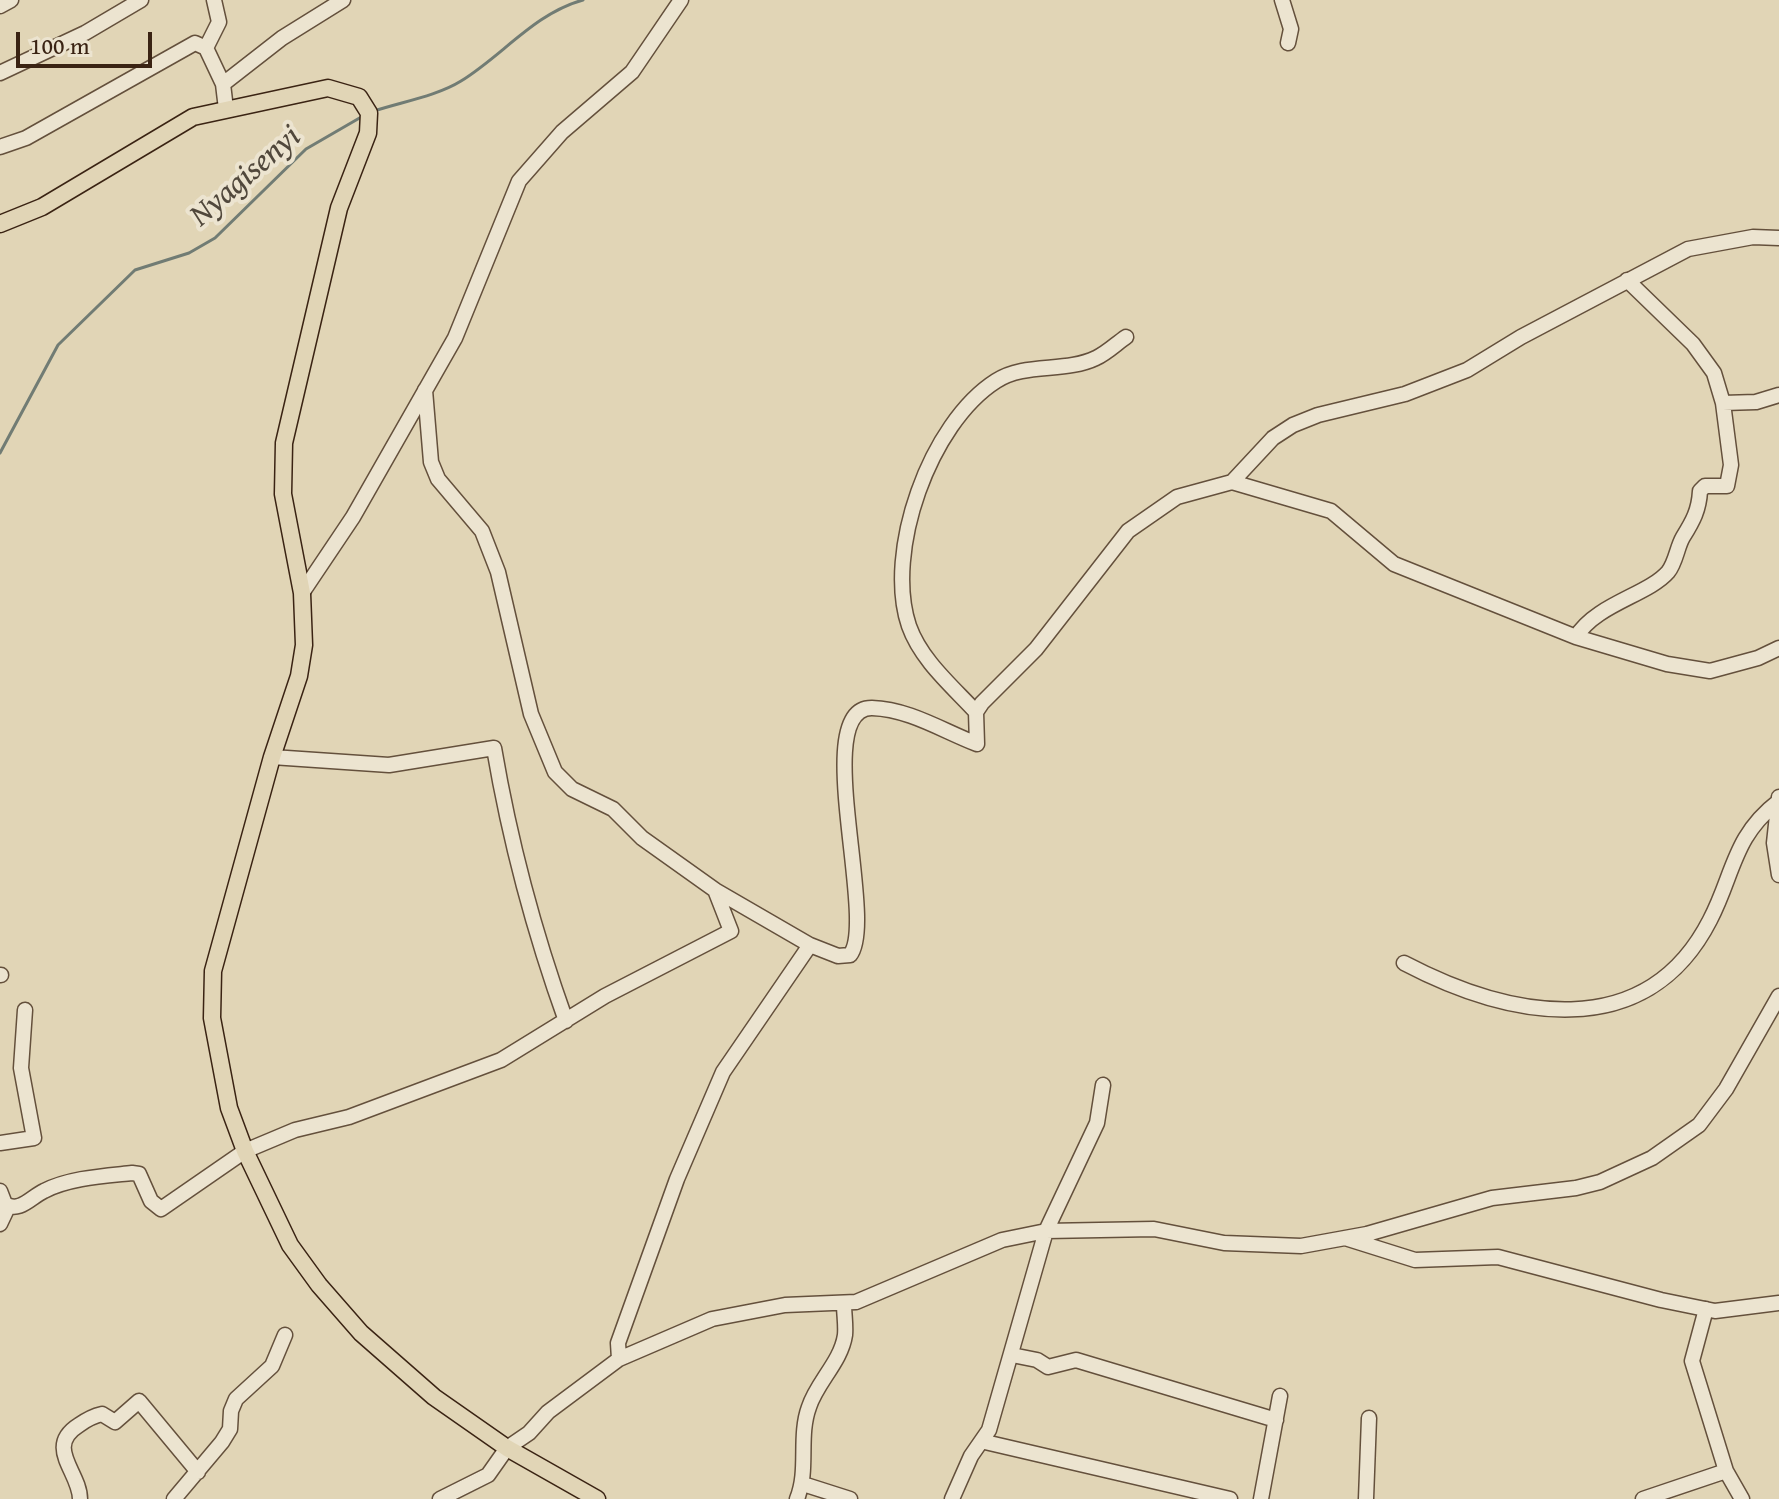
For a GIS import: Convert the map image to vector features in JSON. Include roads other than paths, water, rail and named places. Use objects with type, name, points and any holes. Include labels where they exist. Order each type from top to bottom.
[{"type":"main road","points":[[0,224],[42,207],[193,117],[328,88],[359,97],[369,113],[368,133],[339,208],[284,443],[283,494],[305,625],[299,676],[272,757],[213,971],[212,1018],[229,1108],[245,1151],[290,1245],[351,1321],[434,1397],[507,1448],[597,1499]]},
{"type":"street","points":[[0,6],[11,0]]},
{"type":"street","points":[[0,73],[85,33],[141,0]]},
{"type":"street","points":[[206,48],[219,22],[214,0]]},
{"type":"street","points":[[223,84],[282,38],[343,0]]},
{"type":"street","points":[[302,593],[353,517],[455,338],[519,181],[562,132],[632,72],[681,0]]},
{"type":"street","points":[[1282,0],[1291,29],[1288,43]]},
{"type":"street","points":[[0,147],[26,138],[195,43],[206,48],[223,84],[226,109]]},
{"type":"street","points":[[1232,482],[1273,438],[1293,425],[1318,415],[1405,394],[1467,370],[1627,280],[1699,246],[1753,237],[1779,238]]},
{"type":"street","points":[[1576,637],[1582,628],[1601,614],[1667,573],[1683,537],[1691,529],[1700,491],[1705,486],[1727,486],[1731,465],[1723,403],[1714,373],[1693,344],[1627,280]]},
{"type":"street","points":[[425,390],[431,462],[438,479],[482,531],[498,572],[531,714],[555,772],[572,789],[613,809],[642,838],[715,890],[810,945],[838,956],[850,955],[855,949],[858,932],[852,848],[842,776],[851,722],[857,713],[870,708],[909,715],[977,744],[976,712],[921,650],[910,627],[902,595],[912,513],[945,431],[965,406],[997,380],[1028,370],[1096,358],[1126,337]]},
{"type":"street","points":[[1723,403],[1756,402],[1779,395]]},
{"type":"street","points":[[976,712],[1036,649],[1128,531],[1177,497],[1232,482],[1331,511],[1394,564],[1576,637],[1667,664],[1710,671],[1758,658],[1779,648]]},
{"type":"street","points":[[272,757],[389,765],[494,748],[505,812],[534,931],[566,1021]]},
{"type":"street","points":[[1779,800],[1774,843],[1779,875]]},
{"type":"street","points":[[1404,963],[1445,985],[1531,1008],[1573,1012],[1640,992],[1667,976],[1688,954],[1710,921],[1744,837],[1779,800]]},
{"type":"street","points":[[8,1207],[22,1205],[46,1189],[132,1173],[139,1174],[151,1201],[161,1209],[245,1151],[295,1130],[349,1117],[501,1060],[605,996],[729,934],[731,931],[715,890]]},
{"type":"street","points":[[619,1359],[618,1343],[656,1236],[723,1072],[810,945]]},
{"type":"street","points":[[440,1499],[488,1475],[507,1448],[566,1397],[619,1359],[712,1319],[785,1305],[856,1302],[1002,1240],[1046,1231],[1154,1229],[1200,1240],[1274,1246],[1345,1238],[1492,1198],[1576,1188],[1600,1182],[1652,1158],[1699,1125],[1726,1089],[1779,996]]},
{"type":"street","points":[[0,1143],[34,1138],[21,1068],[25,1010]]},
{"type":"street","points":[[952,1499],[971,1456],[985,1442],[1046,1231],[1097,1123],[1103,1085]]},
{"type":"street","points":[[0,1191],[8,1207]]},
{"type":"street","points":[[0,1224],[8,1207]]},
{"type":"street","points":[[1345,1238],[1415,1260],[1498,1257],[1706,1309],[1742,1310],[1779,1303]]},
{"type":"street","points":[[797,1499],[803,1484],[803,1429],[809,1406],[833,1367],[845,1336],[844,1304]]},
{"type":"street","points":[[1706,1309],[1692,1361],[1726,1471],[1742,1499]]},
{"type":"street","points":[[174,1499],[230,1429],[231,1411],[236,1399],[272,1366],[285,1335]]},
{"type":"street","points":[[1012,1355],[1037,1360],[1048,1367],[1076,1360],[1276,1420]]},
{"type":"street","points":[[1261,1499],[1280,1396]]},
{"type":"street","points":[[80,1499],[63,1457],[65,1440],[74,1428],[95,1415],[102,1414],[110,1422],[115,1422],[139,1401],[198,1472]]},
{"type":"street","points":[[1366,1499],[1369,1418]]},
{"type":"street","points":[[985,1442],[1230,1499]]},
{"type":"street","points":[[1643,1499],[1726,1471]]},
{"type":"street","points":[[803,1484],[850,1499]]},
{"type":"waterway","name":"Nyagisenyi","points":[[374,111],[430,95],[461,81],[549,15],[583,0]]},
{"type":"waterway","name":"Nyagisenyi","points":[[0,453],[58,345],[135,270],[189,253],[215,238],[306,149],[363,116]]}]
